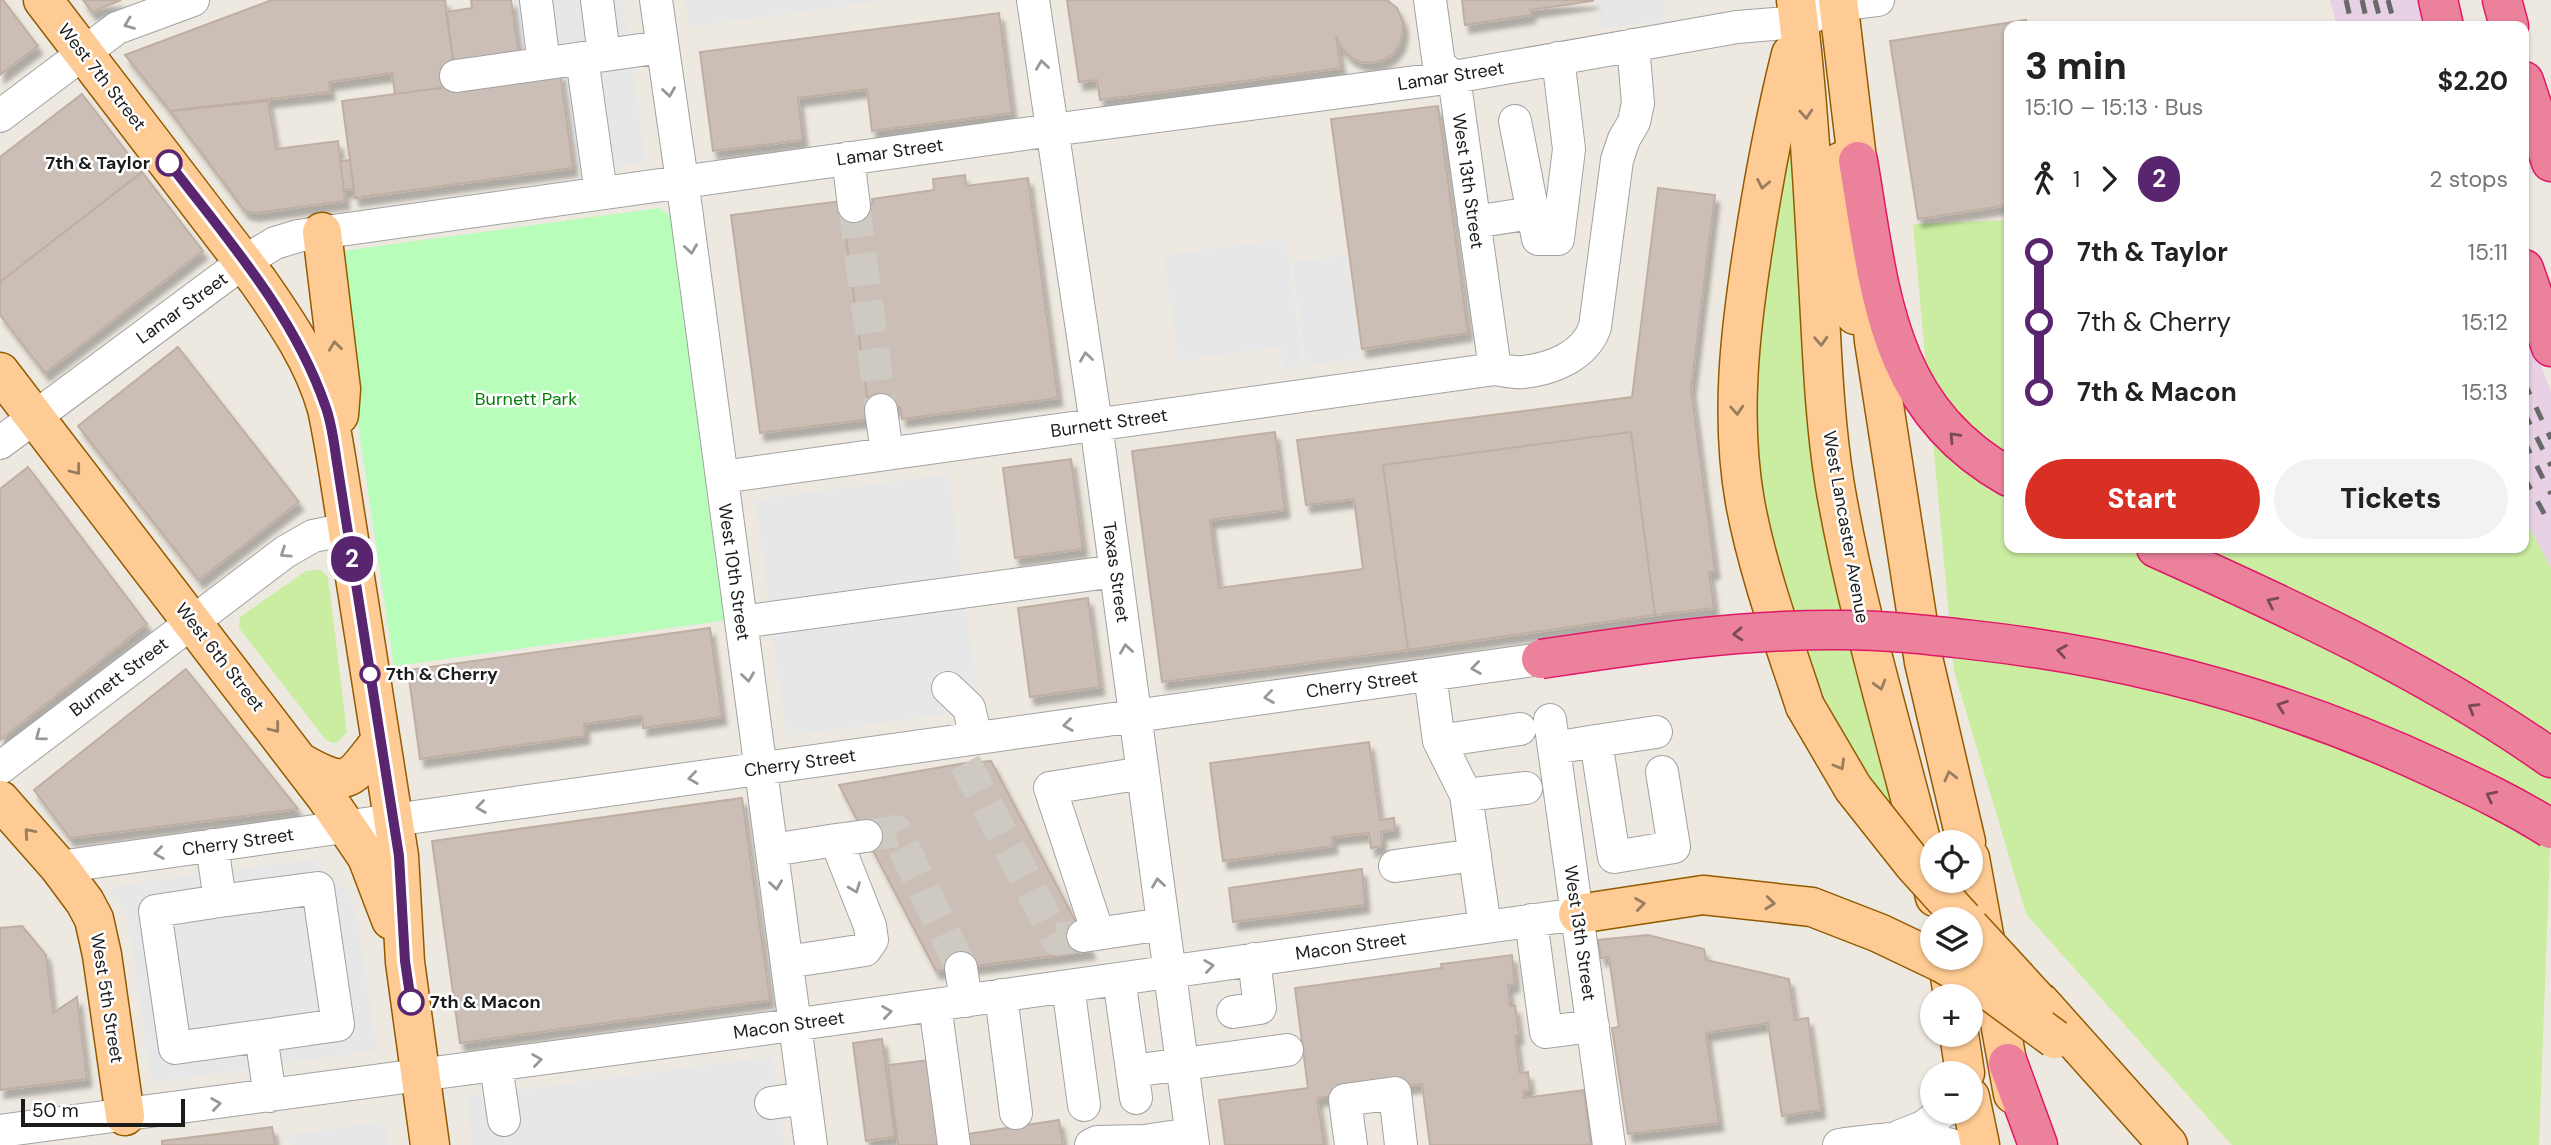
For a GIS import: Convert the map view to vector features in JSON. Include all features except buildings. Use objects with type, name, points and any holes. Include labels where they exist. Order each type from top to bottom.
[{"type":"highway","points":[[2438,0],[2443,21]]},
{"type":"highway","points":[[2502,0],[2508,21]]},
{"type":"highway","points":[[2529,96],[2551,162]]},
{"type":"highway","points":[[1858,162],[1882,296],[1891,334],[1905,370],[1922,399],[1965,449],[2004,474]]},
{"type":"highway","points":[[2529,283],[2551,347]]},
{"type":"highway","points":[[2167,553],[2370,650],[2480,712],[2551,758]]},
{"type":"highway","points":[[1541,659],[1672,639],[1841,630],[1955,638],[2067,652],[2159,670],[2274,703],[2411,757],[2528,814],[2551,829]]},
{"type":"highway","points":[[2008,1063],[2038,1145]]},
{"type":"main road","name":"West 7th Street","points":[[43,0],[244,261],[288,323],[308,361],[327,408],[399,856],[405,961],[430,1145]]},
{"type":"main road","points":[[1838,3],[1858,162],[1874,341],[1924,662],[1963,830]]},
{"type":"main road","points":[[1798,11],[1814,40],[1826,73],[1841,172],[1862,388],[1881,503],[1924,662]]},
{"type":"main road","points":[[1798,11],[1759,203],[1741,321],[1736,400],[1745,501],[1767,593],[1805,706],[1853,788],[1914,865],[1952,907]]},
{"type":"main road","name":"West Lancaster Avenue","points":[[1798,11],[1816,236],[1824,387],[1835,485],[1865,631],[1938,907]]},
{"type":"main road","points":[[322,232],[341,389],[337,463]]},
{"type":"main road","name":"West 6th Street","points":[[0,372],[348,826],[367,858],[405,961]]},
{"type":"main road","points":[[303,764],[326,777],[342,779],[352,776],[380,741]]},
{"type":"main road","name":"West 5th Street","points":[[0,800],[59,867],[94,919],[102,955],[126,1131]]},
{"type":"main road","points":[[1976,893],[2008,1063],[2020,1145]]},
{"type":"main road","points":[[1578,914],[1703,895],[1812,907],[1879,933],[1942,963],[1991,992],[2055,1039],[2119,1092]]},
{"type":"main road","points":[[1983,941],[2168,1145]]},
{"type":"main road","points":[[1976,1124],[1980,1145]]},
{"type":"street","points":[[0,116],[117,28],[192,0]]},
{"type":"street","points":[[536,0],[542,48]]},
{"type":"street","points":[[597,0],[593,57],[601,193]]},
{"type":"street","name":"West 10th Street","points":[[656,0],[811,1145]]},
{"type":"street","name":"Texas Street","points":[[1033,0],[1096,424],[1192,1140]]},
{"type":"street","name":"West 13th Street","points":[[1430,0],[1439,65],[1454,77],[1495,369]]},
{"type":"street","name":"Lamar Street","points":[[0,443],[244,261],[275,243],[322,232],[1454,77],[1737,27],[1838,3],[1878,0]]},
{"type":"street","name":"Burnett Street","points":[[722,477],[1495,369],[1521,373],[1555,365],[1583,348],[1595,327],[1617,160],[1623,139],[1634,122],[1638,103],[1633,45]]},
{"type":"street","points":[[456,76],[662,47]]},
{"type":"street","points":[[1516,121],[1538,239],[1558,239],[1569,149],[1559,58]]},
{"type":"street","points":[[848,158],[854,206]]},
{"type":"street","points":[[1474,222],[1532,213]]},
{"type":"street","points":[[881,410],[887,453]]},
{"type":"street","name":"Burnett Street","points":[[0,768],[285,552],[313,536],[348,529]]},
{"type":"street","points":[[741,622],[1116,571]]},
{"type":"street","name":"Cherry Street","points":[[59,867],[393,820],[609,803],[761,769],[967,747],[1135,716],[1541,659]]},
{"type":"street","points":[[1430,675],[1439,741],[1466,795],[1485,927]]},
{"type":"street","points":[[948,688],[969,708],[967,747]]},
{"type":"street","points":[[1439,741],[1520,729]]},
{"type":"street","points":[[1656,732],[1596,741],[1614,857],[1674,847],[1662,772]]},
{"type":"street","name":"West 13th Street","points":[[1596,741],[1552,734],[1609,1145]]},
{"type":"street","points":[[1143,773],[1050,788],[1091,934],[1163,924]]},
{"type":"street","points":[[1466,795],[1526,788]]},
{"type":"street","points":[[772,850],[851,838],[872,940],[865,950],[787,962]]},
{"type":"street","points":[[212,845],[220,901]]},
{"type":"street","points":[[1395,866],[1475,855]]},
{"type":"street","points":[[318,888],[338,1025],[261,1035],[175,1048],[155,911],[318,888]]},
{"type":"street","name":"Macon Street","points":[[5,1131],[126,1131],[270,1096],[1578,914]]},
{"type":"street","points":[[1531,920],[1546,1032],[1593,1026]]},
{"type":"street","points":[[1233,1012],[1260,1008],[1254,959]]},
{"type":"street","points":[[954,1145],[951,1003],[961,968]]},
{"type":"street","points":[[1119,979],[1134,1085],[1182,1065],[1287,1050]]},
{"type":"street","points":[[1068,986],[1084,1105]]},
{"type":"street","points":[[1000,995],[1016,1113]]},
{"type":"street","points":[[261,1035],[270,1096]]},
{"type":"street","points":[[496,1065],[504,1121]]},
{"type":"street","points":[[1351,1145],[1345,1100],[1395,1093],[1401,1145]]},
{"type":"street","points":[[771,1102],[805,1098]]},
{"type":"street","points":[[1891,1140],[1927,1124]]},
{"type":"street","points":[[5,1131],[67,1145]]},
{"type":"street","points":[[1839,1145],[1925,1138],[1951,1145]]},
{"type":"street","points":[[1091,1145],[1097,1142],[1192,1140]]},
{"type":"shaded area","points":[[513,0],[623,0],[646,162],[578,171],[561,54],[522,59]]},
{"type":"shaded area","points":[[685,0],[890,0],[689,27]]},
{"type":"shaded area","points":[[1596,0],[1664,0],[1666,21],[1600,29]]},
{"type":"shaded area","points":[[2330,0],[2431,0],[2436,21],[2336,21]]},
{"type":"shaded area","points":[[1286,239],[1303,366],[1283,369],[1280,347],[1178,361],[1164,255]]},
{"type":"shaded area","points":[[1347,255],[1361,358],[1306,366],[1292,262]]},
{"type":"shaded area","points":[[2529,332],[2551,392],[2551,568],[2529,526]]},
{"type":"shaded area","points":[[949,474],[963,580],[769,605],[755,500]]},
{"type":"shaded area","points":[[965,598],[980,710],[786,736],[771,624]]},
{"type":"shaded area","points":[[313,859],[350,893],[359,927],[377,1050],[151,1083],[128,922],[125,910],[110,893],[114,886]]},
{"type":"shaded area","points":[[773,1056],[785,1145],[472,1145],[466,1097]]},
{"type":"shaded area","points":[[386,1121],[389,1145],[291,1145],[289,1135]]},
{"type":"green space","points":[[1797,125],[1831,552],[1873,739],[1894,815],[1862,769],[1831,712],[1788,613],[1757,473],[1751,397],[1774,205]]},
{"type":"green space","name":"Burnett Park","points":[[659,208],[672,217],[728,620],[394,666],[335,252]]},
{"type":"green space","points":[[2004,220],[2004,553],[2529,553],[2529,526],[2551,568],[2551,821],[2539,1145],[2232,1145],[2026,914],[1954,671],[1913,224]]},
{"type":"green space","points":[[320,570],[328,577],[347,732],[338,742],[332,743],[325,739],[239,628],[240,617],[306,571]]},
{"type":"tunnel","points":[[854,206],[881,410]]},
{"type":"tunnel","points":[[965,763],[1057,939],[1083,936]]},
{"type":"tunnel","points":[[866,836],[896,831],[961,968]]},
{"type":"railway","points":[[2346,0],[2351,21]]},
{"type":"railway","points":[[2362,0],[2367,21]]},
{"type":"railway","points":[[2375,0],[2381,21]]},
{"type":"railway","points":[[2388,0],[2394,21]]},
{"type":"railway","points":[[2529,393],[2551,439]]},
{"type":"railway","points":[[2529,422],[2551,466]]},
{"type":"railway","points":[[2529,451],[2551,494]]},
{"type":"railway","points":[[2529,486],[2551,526]]},
{"type":"bus line","name":"2","points":[[169,163],[288,323],[308,361],[327,408],[399,856],[405,961],[411,1002]]},
{"type":"place","name":"7th & Taylor","points":[[169,163]]},
{"type":"place","name":"7th & Cherry","points":[[370,674]]},
{"type":"place","name":"7th & Macon","points":[[411,1002]]}]
